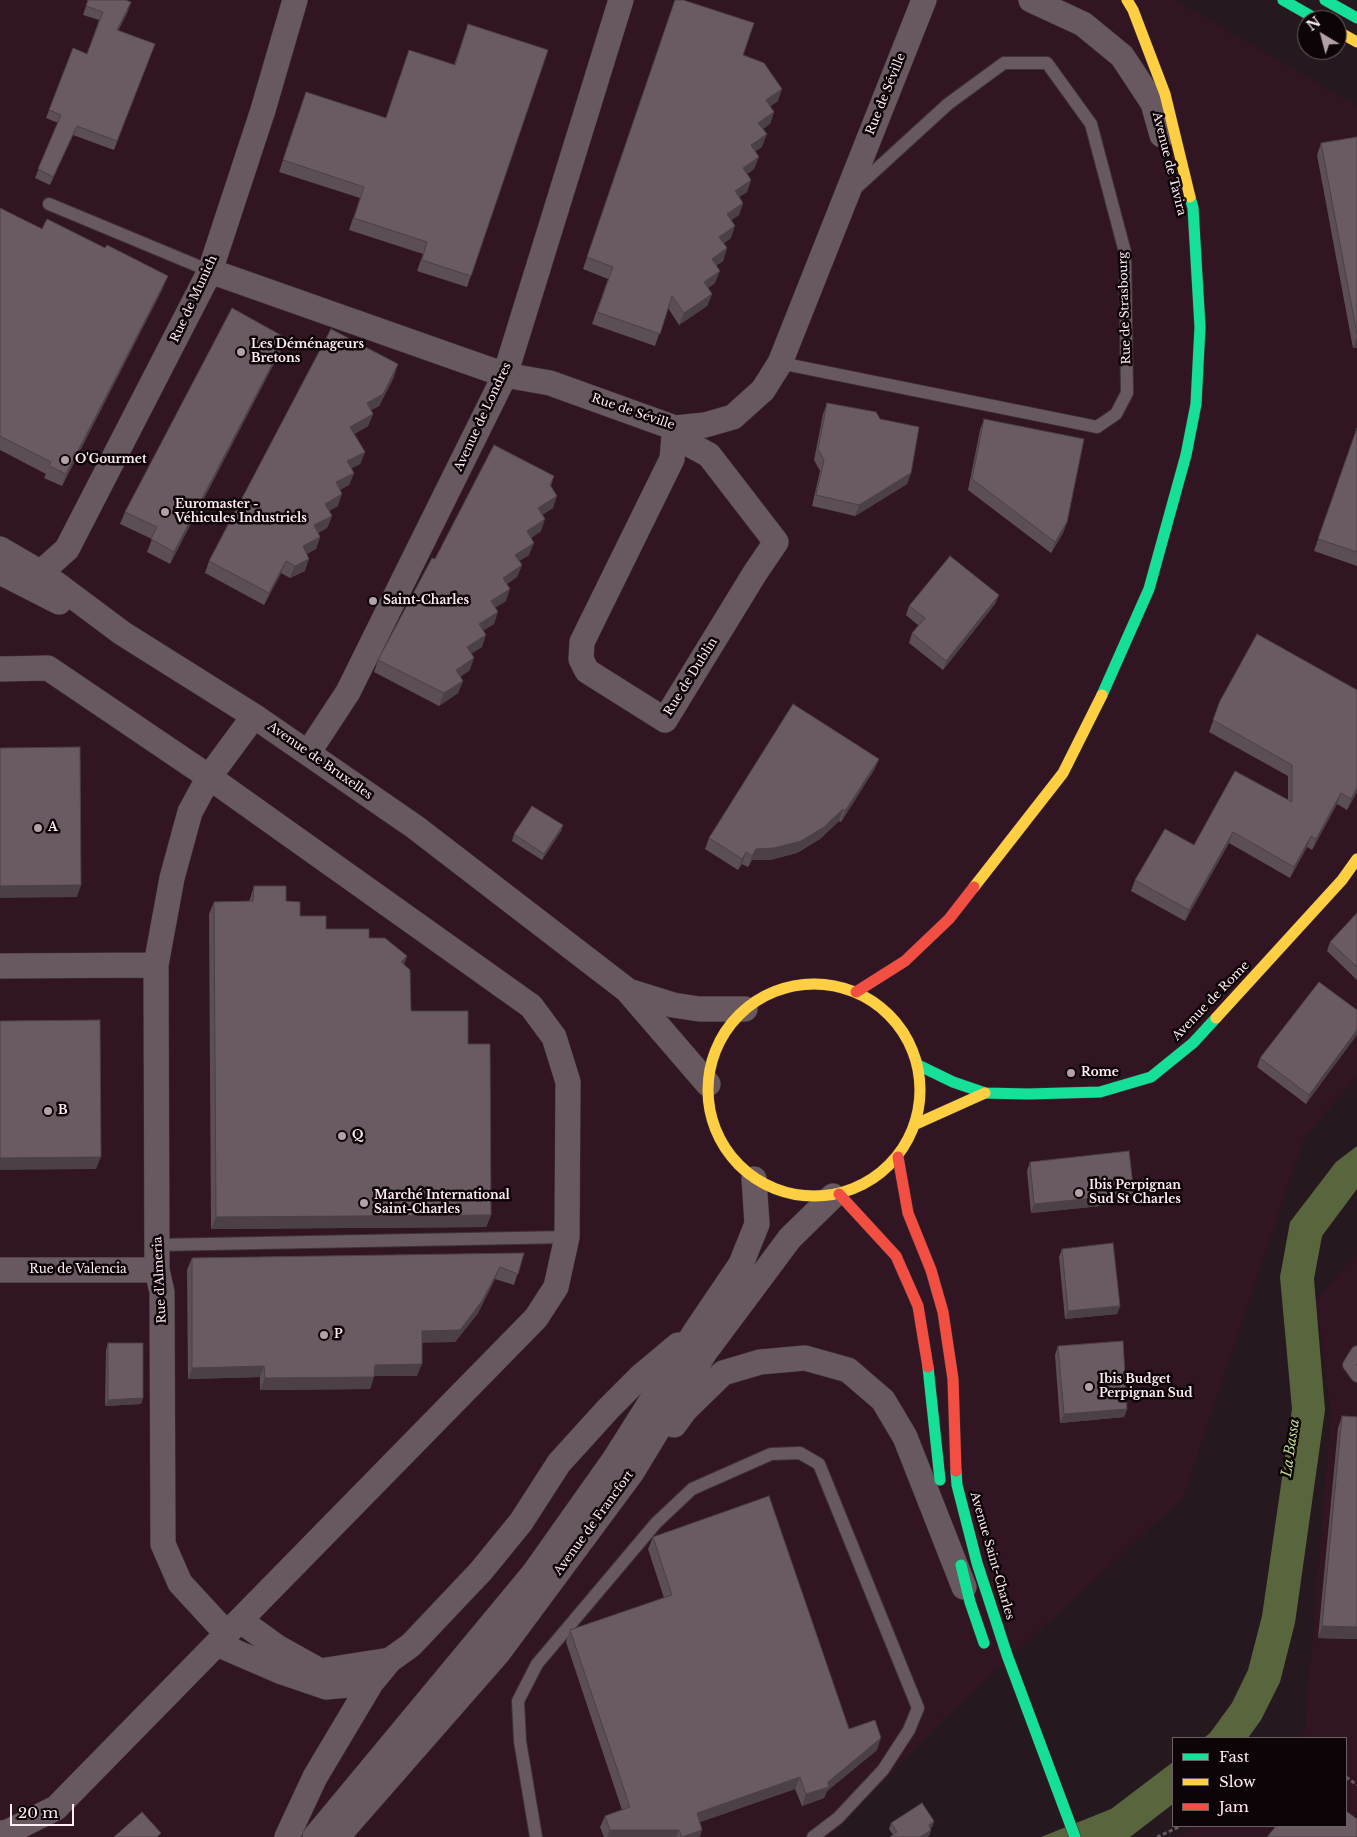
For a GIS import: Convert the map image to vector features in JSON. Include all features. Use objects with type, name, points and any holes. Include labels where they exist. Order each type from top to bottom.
[{"type":"street","name":"Rue de Munich","points":[[43,574],[48,566],[67,549],[210,271],[263,110],[295,0]]},
{"type":"street","name":"Avenue de Londres","points":[[308,753],[348,692],[504,375],[621,0]]},
{"type":"street","name":"Rue de Séville","points":[[210,271],[504,375],[550,383],[675,432],[733,417],[762,390],[780,363],[924,0]]},
{"type":"street","name":"Avenue de Tavira","points":[[1031,0],[1083,24],[1122,56],[1153,103],[1179,200],[1200,327]]},
{"type":"street","points":[[856,992],[905,961],[949,919],[1063,773],[1112,678],[1149,589],[1186,455],[1196,404],[1200,327],[1193,208],[1165,94],[1133,10],[1126,0]]},
{"type":"street","points":[[1283,0],[1300,10]]},
{"type":"street","points":[[1325,0],[1357,18]]},
{"type":"street","name":"Rue de Dublin","points":[[675,432],[709,455],[776,542],[665,720],[587,672],[581,659],[582,642],[672,459],[675,432]]},
{"type":"street","name":"Avenue de Bruxelles","points":[[0,549],[43,574],[122,633],[254,716],[415,827],[627,990],[708,1084]]},
{"type":"street","points":[[0,572],[122,633]]},
{"type":"street","points":[[0,670],[48,668],[209,777],[531,1006],[554,1037],[568,1082],[567,1237],[556,1287],[536,1318],[56,1808],[8,1832],[0,1833]]},
{"type":"street","name":"Rue d'Almeria","points":[[228,1633],[180,1583],[163,1544],[162,1292],[157,1270],[156,965],[174,868],[190,812],[209,777],[254,716]]},
{"type":"street","name":"Avenue de Rome","points":[[918,1065],[953,1082],[985,1093],[1100,1092],[1151,1078],[1193,1043],[1342,880],[1357,859]]},
{"type":"street","points":[[0,966],[156,965]]},
{"type":"street","points":[[828,984],[856,992],[884,1009],[906,1034],[918,1065],[921,1095],[916,1124],[898,1157],[872,1180],[836,1195],[812,1197],[792,1195],[772,1189],[754,1179],[734,1161],[718,1138],[710,1112],[708,1084],[713,1056],[726,1030],[746,1009],[770,993],[799,985],[828,984]]},
{"type":"street","name":"Avenue de Bruxelles","points":[[627,990],[673,1005],[699,1009],[746,1009]]},
{"type":"street","name":"Avenue de Rome","points":[[916,1124],[985,1093]]},
{"type":"street","name":"Avenue Saint-Charles","points":[[898,1157],[908,1212],[931,1270],[943,1312],[952,1380],[957,1485],[977,1563],[1007,1655],[1075,1837]]},
{"type":"street","name":"Avenue de Francfort","points":[[315,1837],[534,1573],[614,1460],[696,1329],[741,1264],[757,1224],[754,1179]]},
{"type":"street","points":[[836,1195],[869,1225],[896,1256],[918,1306],[942,1487]]},
{"type":"street","name":"Avenue de Francfort","points":[[337,1837],[498,1654],[632,1472],[705,1352],[790,1238],[836,1195]]},
{"type":"street","name":"Rue de Valencia","points":[[0,1270],[157,1270]]},
{"type":"street","points":[[287,1837],[315,1777],[372,1683],[390,1660],[411,1645],[481,1571],[521,1522],[559,1463],[602,1416],[642,1376],[696,1329]]},
{"type":"street","points":[[534,1607],[604,1523],[685,1410],[724,1373],[760,1362],[805,1358],[848,1370],[883,1400],[905,1438],[970,1602],[988,1654]]},
{"type":"street","points":[[949,1516],[970,1602]]},
{"type":"street","points":[[228,1633],[276,1647],[320,1671],[390,1660]]},
{"type":"street","points":[[228,1633],[282,1672],[326,1687],[372,1683]]},
{"type":"lane","name":"Rue de Strasbourg","points":[[780,363],[1097,427],[1116,414],[1127,393],[1125,252],[1091,124],[1046,63],[1004,63],[948,104],[845,198]]},
{"type":"lane","points":[[49,204],[210,271]]},
{"type":"lane","points":[[157,1245],[567,1237]]},
{"type":"lane","points":[[1357,1352],[1349,1365],[1357,1376]]},
{"type":"lane","points":[[536,1837],[520,1740],[518,1702],[538,1664],[656,1523],[692,1489],[771,1454],[800,1452],[819,1464],[918,1708],[909,1730],[883,1770],[838,1818],[814,1837]]},
{"type":"path","points":[[1157,1837],[1179,1827]]},
{"type":"shaded area","name":"Saint-Charles","points":[[0,0],[1175,0],[1357,106],[1357,1077],[1304,1138],[1183,1498],[945,1718],[830,1837],[0,1837]]},
{"type":"shaded area","points":[[1357,1253],[1357,1837],[1175,1837],[1196,1827],[1347,1827],[1347,1737],[1304,1737],[1331,1415],[1316,1300]]},
{"type":"water","name":"La Bassa","points":[[1357,1146],[1357,1189],[1322,1236],[1314,1279],[1325,1410],[1295,1623],[1280,1682],[1261,1720],[1249,1737],[1205,1737],[1232,1703],[1248,1670],[1262,1616],[1292,1409],[1280,1277],[1290,1222],[1336,1162]]},
{"type":"water","points":[[1172,1763],[1172,1805],[1130,1837],[1041,1837],[1111,1809]]},
{"type":"building","points":[[88,0],[125,0],[131,2],[117,30],[155,44],[117,141],[77,126],[53,177],[38,169],[61,115],[49,110],[73,48],[87,54],[103,12],[86,6]]},
{"type":"building","points":[[675,0],[683,0],[754,23],[743,55],[764,63],[782,89],[766,100],[774,112],[758,123],[767,134],[751,145],[759,157],[743,168],[751,180],[735,191],[743,203],[727,214],[735,226],[719,237],[727,248],[712,259],[720,271],[704,282],[712,294],[684,313],[672,296],[660,334],[597,312],[613,267],[587,257]]},
{"type":"building","points":[[468,24],[548,50],[471,276],[422,260],[427,242],[354,218],[364,187],[283,160],[306,92],[386,118],[409,50],[455,65]]},
{"type":"building","points":[[1357,137],[1357,334],[1321,143]]},
{"type":"building","points":[[0,208],[42,229],[47,219],[105,248],[107,245],[168,276],[66,474],[49,466],[51,462],[0,436]]},
{"type":"building","points":[[232,308],[286,338],[174,552],[151,539],[157,527],[125,512]]},
{"type":"building","points":[[331,329],[398,364],[383,394],[367,403],[373,414],[350,427],[365,452],[347,461],[354,473],[336,482],[342,494],[325,504],[332,516],[314,525],[320,537],[303,546],[309,559],[295,566],[286,561],[269,593],[209,561]]},
{"type":"building","points":[[827,403],[876,412],[880,419],[919,427],[911,473],[859,505],[816,495],[824,460],[818,449]]},
{"type":"building","points":[[984,419],[1084,439],[1067,522],[1055,542],[972,479]]},
{"type":"building","points":[[1357,428],[1357,552],[1318,539]]},
{"type":"building","points":[[494,445],[554,476],[550,485],[557,496],[538,508],[545,519],[527,531],[534,543],[515,555],[522,565],[503,578],[510,589],[491,601],[498,612],[479,624],[486,635],[467,647],[474,658],[456,670],[463,681],[444,693],[378,660],[432,558],[435,559]]},
{"type":"building","points":[[950,556],[999,595],[946,661],[912,633],[925,618],[909,606]]},
{"type":"building","points":[[1257,634],[1357,690],[1357,788],[1351,799],[1341,793],[1316,839],[1311,836],[1294,867],[1233,832],[1189,910],[1135,880],[1165,829],[1194,845],[1235,771],[1292,802],[1292,765],[1213,720],[1220,701]]},
{"type":"building","points":[[793,704],[879,759],[845,811],[843,809],[824,827],[801,841],[774,848],[756,849],[752,856],[746,852],[742,859],[709,838]]},
{"type":"building","name":"A","points":[[80,747],[81,885],[0,886],[0,748]]},
{"type":"building","points":[[532,806],[563,825],[544,854],[514,834]]},
{"type":"building","name":"Q","points":[[254,886],[286,886],[286,901],[300,902],[300,916],[326,916],[326,929],[369,929],[369,938],[385,938],[407,956],[401,962],[410,970],[411,1011],[468,1011],[468,1044],[490,1044],[491,1215],[216,1217],[214,902],[253,901]]},
{"type":"building","points":[[1357,913],[1357,967],[1330,942]]},
{"type":"building","points":[[1319,982],[1357,1010],[1357,1030],[1309,1095],[1260,1058]]},
{"type":"building","name":"B","points":[[100,1020],[101,1157],[0,1158],[0,1021]]},
{"type":"building","name":"Ibis Perpignan Sud St Charles","points":[[1129,1151],[1134,1194],[1034,1204],[1030,1162]]},
{"type":"building","points":[[1113,1243],[1120,1306],[1068,1311],[1062,1249]]},
{"type":"building","name":"P","points":[[524,1253],[518,1274],[500,1267],[482,1301],[460,1330],[422,1331],[422,1364],[375,1365],[374,1377],[265,1378],[264,1366],[192,1368],[192,1258]]},
{"type":"building","name":"Ibis Budget Perpignan Sud","points":[[1123,1341],[1127,1409],[1064,1414],[1058,1346]]},
{"type":"building","points":[[108,1343],[143,1343],[143,1398],[108,1400]]},
{"type":"building","points":[[1342,1416],[1357,1417],[1357,1627],[1322,1626]]},
{"type":"building","points":[[769,1496],[849,1729],[875,1720],[881,1738],[828,1782],[829,1787],[806,1794],[800,1777],[697,1813],[702,1830],[682,1837],[679,1830],[610,1830],[605,1816],[630,1807],[570,1630],[672,1595],[653,1537]]},
{"type":"building","points":[[922,1803],[934,1821],[929,1825],[931,1830],[920,1837],[890,1837],[897,1832],[891,1823]]},
{"type":"building","points":[[142,1812],[161,1833],[157,1837],[114,1837]]},
{"type":"building","points":[[1347,1812],[1357,1819],[1357,1837],[1267,1837],[1275,1827],[1347,1827]]},
{"type":"traffic: fast","points":[[1283,0],[1300,10]]},
{"type":"traffic: fast","points":[[1325,0],[1357,18]]},
{"type":"traffic: fast","points":[[1102,695],[1149,589],[1186,455],[1196,404],[1200,327],[1193,208],[1190,197]]},
{"type":"traffic: fast","points":[[918,1065],[953,1082],[985,1093],[1100,1092],[1151,1077],[1193,1043],[1216,1018]]},
{"type":"traffic: fast","points":[[928,1367],[940,1480]]},
{"type":"traffic: fast","points":[[956,1471],[957,1485],[977,1563],[1007,1655],[1075,1837]]},
{"type":"traffic: fast","points":[[961,1565],[970,1602],[984,1643]]},
{"type":"traffic: slow","points":[[1127,0],[1133,10],[1165,94],[1190,197]]},
{"type":"traffic: slow","points":[[1347,36],[1357,42]]},
{"type":"traffic: slow","points":[[974,887],[1063,773],[1102,695]]},
{"type":"traffic: slow","points":[[1216,1018],[1342,880],[1357,859]]},
{"type":"traffic: slow","points":[[804,984],[824,984],[845,988],[864,996],[889,1015],[902,1031],[912,1049],[918,1069],[920,1090],[918,1111],[912,1131],[902,1149],[889,1165],[864,1184],[845,1192],[824,1196],[804,1196],[783,1192],[764,1184],[747,1172],[732,1157],[720,1140],[712,1121],[708,1100],[708,1080],[712,1059],[720,1040],[732,1023],[747,1008],[764,996],[783,988],[804,984]]},
{"type":"traffic: slow","points":[[916,1124],[985,1093]]},
{"type":"traffic: jam","points":[[856,992],[905,961],[949,919],[974,887]]},
{"type":"traffic: jam","points":[[898,1157],[908,1213],[931,1270],[943,1312],[953,1379],[956,1471]]},
{"type":"traffic: jam","points":[[839,1194],[896,1256],[918,1306],[928,1367]]},
{"type":"place","name":"Les Déménageurs Bretons","points":[[241,352]]},
{"type":"place","name":"O'Gourmet","points":[[65,460]]},
{"type":"place","name":"Euromaster - Véhicules Industriels","points":[[165,512]]},
{"type":"place","name":"Saint-Charles","points":[[373,601]]},
{"type":"place","name":"A","points":[[38,828]]},
{"type":"place","name":"Rome","points":[[1071,1073]]},
{"type":"place","name":"B","points":[[48,1111]]},
{"type":"place","name":"Q","points":[[342,1136]]},
{"type":"place","name":"Ibis Perpignan Sud St Charles","points":[[1079,1193]]},
{"type":"place","name":"Marché International Saint-Charles","points":[[364,1203]]},
{"type":"place","name":"P","points":[[324,1335]]},
{"type":"place","name":"Ibis Budget Perpignan Sud","points":[[1089,1387]]}]
